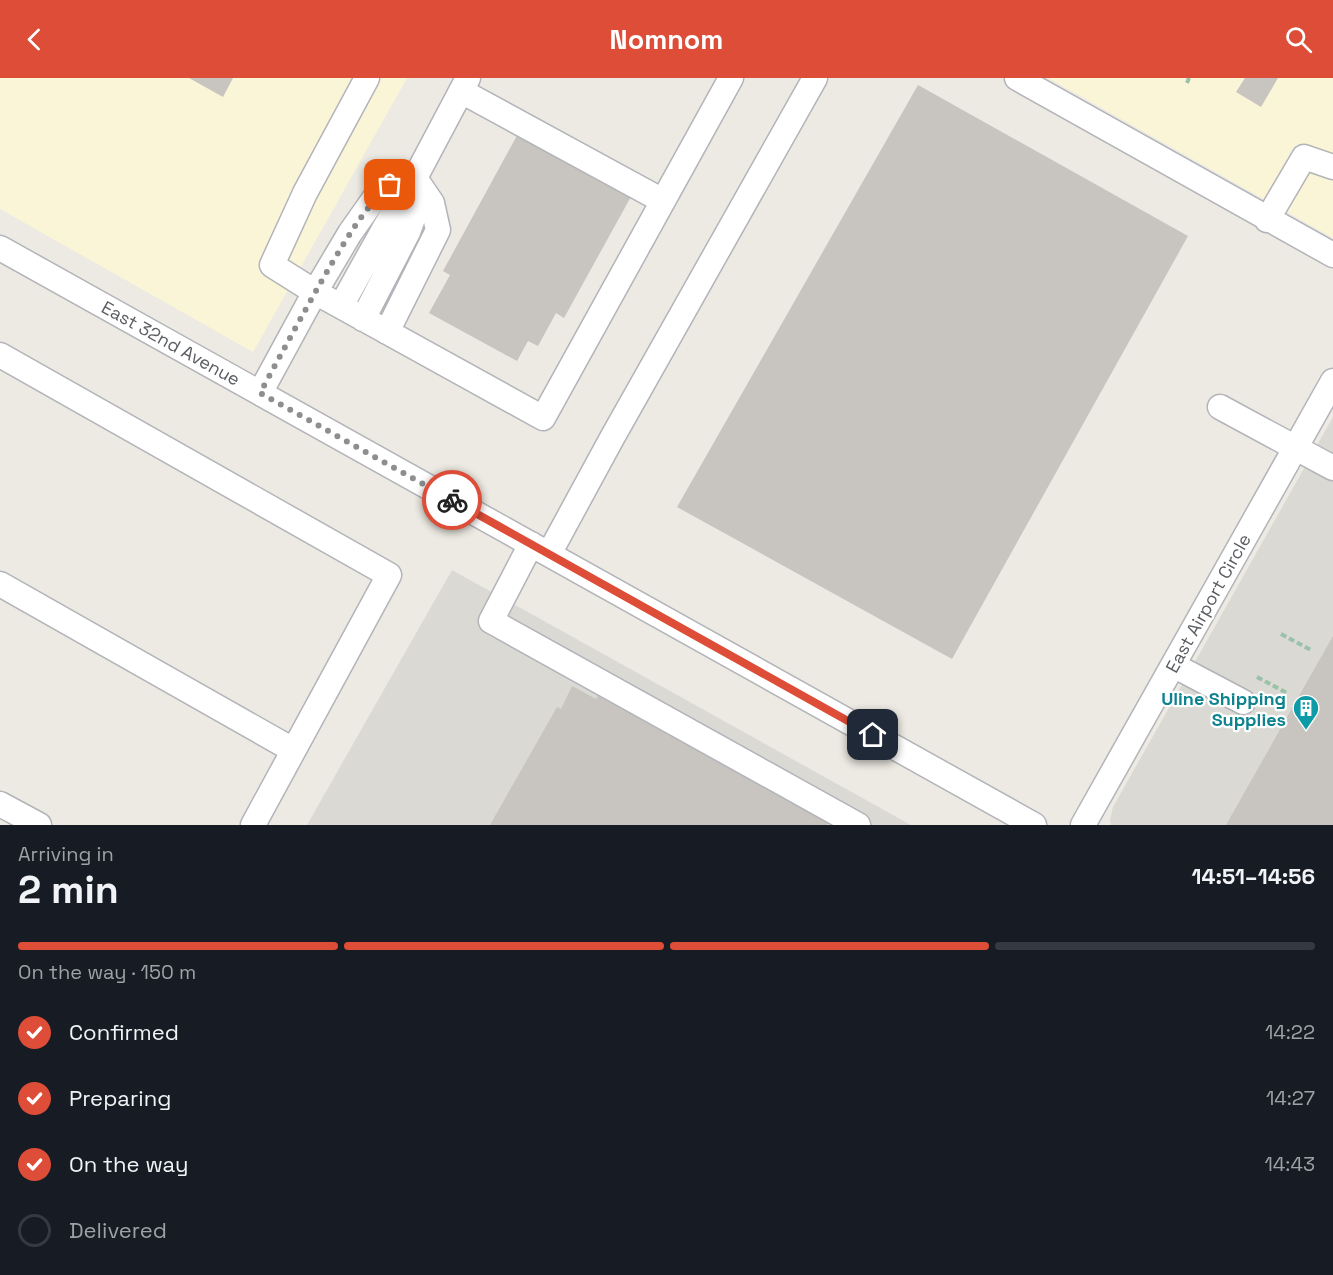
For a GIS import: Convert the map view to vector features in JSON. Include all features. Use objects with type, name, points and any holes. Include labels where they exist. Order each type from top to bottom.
[{"type":"street","points":[[367,78],[304,193],[272,265],[315,292],[543,418],[731,78]]},
{"type":"street","points":[[1017,78],[1333,255]]},
{"type":"street","points":[[808,80],[612,438],[491,621],[858,825]]},
{"type":"street","points":[[341,306],[389,220],[416,178],[465,84],[663,201]]},
{"type":"street","points":[[1268,220],[1304,157],[1333,167]]},
{"type":"street","points":[[387,332],[438,230],[432,203],[416,178]]},
{"type":"street","points":[[260,393],[315,292],[350,233],[374,199],[390,185],[416,178]]},
{"type":"street","points":[[363,319],[416,213],[416,178]]},
{"type":"street","name":"East 32nd Avenue","points":[[0,248],[1034,825]]},
{"type":"street","points":[[0,355],[389,575],[253,825]]},
{"type":"street","name":"East Airport Circle","points":[[1083,825],[1333,381]]},
{"type":"street","points":[[1220,407],[1333,468]]},
{"type":"street","points":[[0,584],[293,750]]},
{"type":"street","points":[[1173,664],[1243,702]]},
{"type":"street","points":[[0,804],[39,825]]},
{"type":"path","points":[[1281,634],[1311,650]]},
{"type":"path","points":[[1257,677],[1287,693]]},
{"type":"shaded area","points":[[0,78],[407,78],[253,352],[0,209]]},
{"type":"shaded area","points":[[1333,78],[1333,238],[1050,79]]},
{"type":"shaded area","points":[[1333,417],[1333,825],[1111,825],[1113,807]]},
{"type":"shaded area","points":[[452,570],[911,825],[307,825]]},
{"type":"building","points":[[189,78],[233,78],[223,97]]},
{"type":"building","points":[[1245,78],[1278,78],[1261,107],[1236,92]]},
{"type":"building","points":[[918,85],[1188,236],[952,659],[677,507]]},
{"type":"building","points":[[520,130],[633,193],[564,318],[556,313],[538,346],[528,341],[517,361],[429,313],[450,275],[443,271]]},
{"type":"building","name":"Uline Shipping Supplies","points":[[1333,636],[1333,825],[1226,825]]},
{"type":"building","points":[[572,686],[596,699],[598,696],[828,823],[827,825],[490,825],[557,707],[561,709]]},
{"type":"way so far","points":[[390,185],[374,199],[350,233],[260,393],[452,500]]},
{"type":"place","name":"Uline Shipping Supplies","points":[[1306,731]]},
{"type":"route","points":[[452,500],[873,735]]}]
